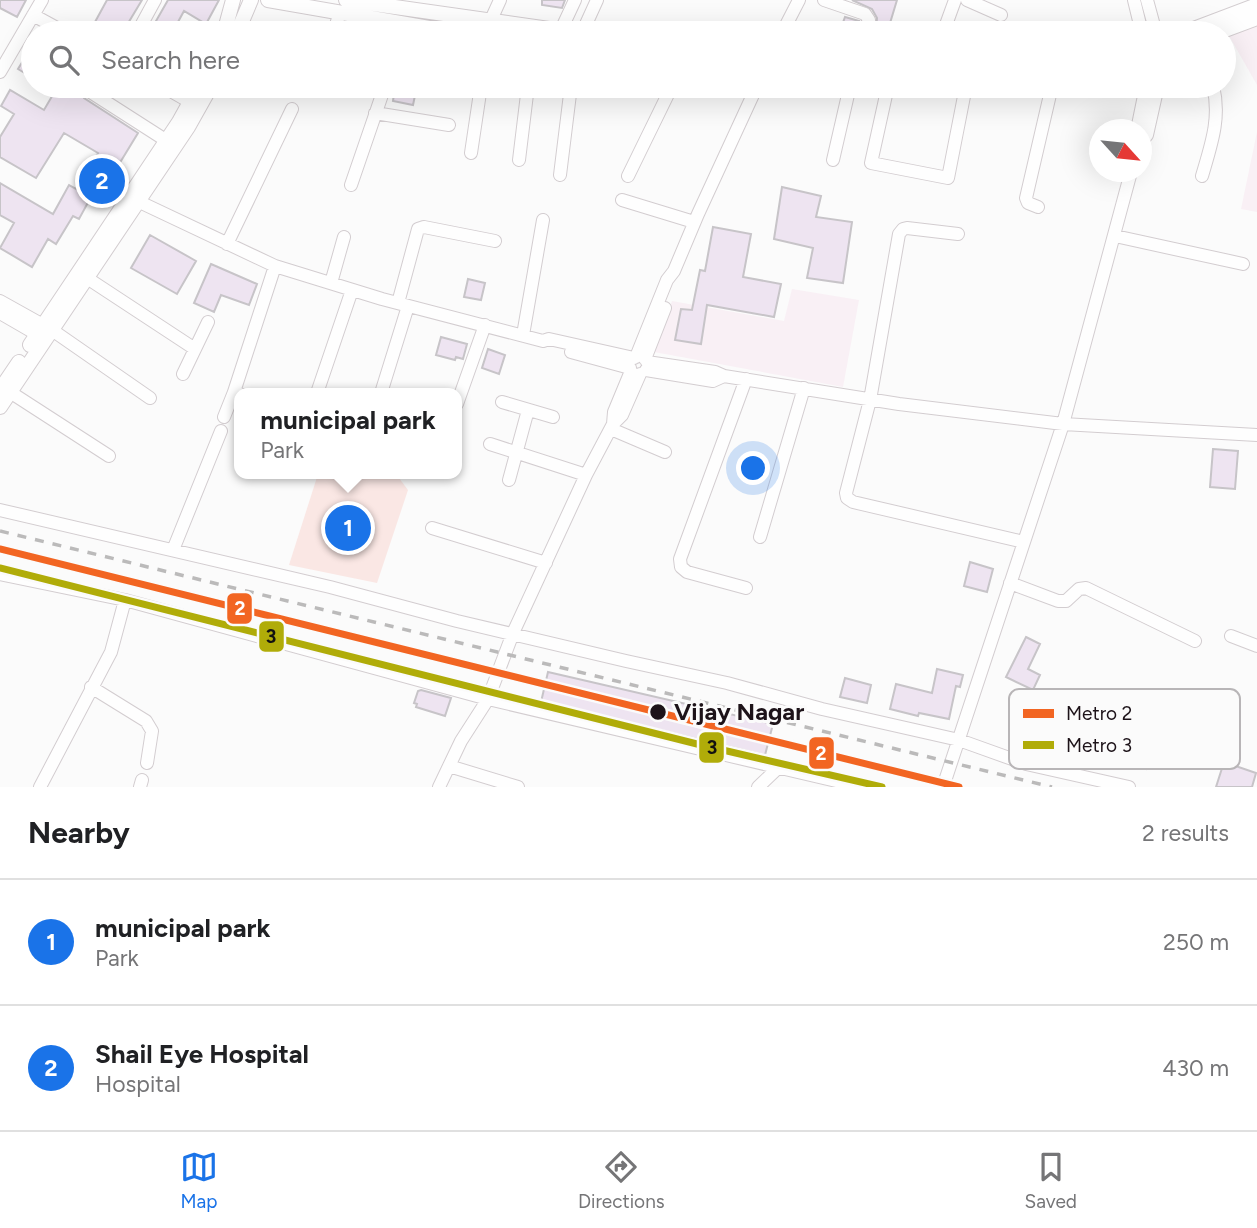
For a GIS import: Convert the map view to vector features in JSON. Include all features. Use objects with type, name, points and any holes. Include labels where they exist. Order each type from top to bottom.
[{"type":"main road","points":[[227,21],[233,0]]},
{"type":"main road","points":[[242,21],[251,0]]},
{"type":"main road","points":[[268,0],[480,21]]},
{"type":"main road","points":[[1215,21],[1257,5]]},
{"type":"main road","points":[[343,7],[382,21]]},
{"type":"main road","points":[[1236,26],[1257,18]]},
{"type":"main road","points":[[45,332],[87,278],[192,98]]},
{"type":"main road","points":[[0,407],[5,391],[133,200],[188,127],[205,98]]},
{"type":"street","points":[[29,21],[42,0]]},
{"type":"street","points":[[144,21],[155,0]]},
{"type":"street","points":[[490,21],[500,0]]},
{"type":"street","points":[[565,21],[575,0]]},
{"type":"street","points":[[587,21],[597,0]]},
{"type":"street","points":[[788,21],[799,0]]},
{"type":"street","points":[[824,0],[866,14],[869,21]]},
{"type":"street","points":[[947,21],[955,0]]},
{"type":"street","points":[[967,0],[1000,15]]},
{"type":"street","points":[[1134,0],[1139,21]]},
{"type":"street","points":[[1147,0],[1153,21]]},
{"type":"street","points":[[33,15],[44,21]]},
{"type":"street","points":[[1,69],[21,35]]},
{"type":"street","points":[[100,98],[167,141]]},
{"type":"street","points":[[183,98],[190,102]]},
{"type":"street","points":[[351,185],[381,98]]},
{"type":"street","points":[[471,153],[479,98]]},
{"type":"street","points":[[519,160],[527,98]]},
{"type":"street","points":[[560,174],[570,98]]},
{"type":"street","points":[[628,176],[666,98]]},
{"type":"street","points":[[439,787],[461,741],[488,699],[513,633],[586,475],[612,427],[622,415],[667,280],[674,271],[751,98]]},
{"type":"street","points":[[833,160],[847,98]]},
{"type":"street","points":[[885,98],[871,163],[948,178],[964,98]]},
{"type":"street","points":[[1038,207],[1028,203],[1026,198],[1049,98]]},
{"type":"street","points":[[1139,119],[1144,98]]},
{"type":"street","points":[[1150,119],[1155,98]]},
{"type":"street","points":[[1202,176],[1215,134],[1216,98]]},
{"type":"street","points":[[227,244],[292,108]]},
{"type":"street","points":[[375,113],[449,125]]},
{"type":"street","points":[[943,787],[1063,424],[1128,182]]},
{"type":"street","points":[[133,200],[275,266],[403,305],[523,335],[547,345],[713,381],[724,376],[870,400],[1063,424],[1257,435]]},
{"type":"street","points":[[622,200],[694,222]]},
{"type":"street","points":[[523,335],[543,220]]},
{"type":"street","points":[[382,388],[418,229],[424,227],[495,241]]},
{"type":"street","points":[[958,234],[907,228],[899,234],[870,400],[846,493],[847,498],[853,502],[1024,542]]},
{"type":"street","points":[[1115,236],[1243,264]]},
{"type":"street","points":[[331,283],[344,237]]},
{"type":"street","points":[[238,388],[275,266]]},
{"type":"street","points":[[87,278],[195,349]]},
{"type":"street","points":[[319,388],[352,290]]},
{"type":"street","points":[[0,301],[150,398]]},
{"type":"street","points":[[0,313],[45,332]]},
{"type":"street","points":[[183,374],[208,322]]},
{"type":"street","points":[[462,390],[485,325]]},
{"type":"street","points":[[746,379],[680,559],[681,567],[687,572],[746,588]]},
{"type":"street","points":[[760,537],[804,388]]},
{"type":"street","points":[[5,391],[110,456]]},
{"type":"street","points":[[224,417],[234,399]]},
{"type":"street","points":[[502,402],[553,417]]},
{"type":"street","points":[[509,480],[528,410]]},
{"type":"street","points":[[612,427],[665,452]]},
{"type":"street","points":[[173,550],[221,431]]},
{"type":"street","points":[[490,444],[586,475]]},
{"type":"street","points":[[0,510],[959,740],[1009,758]]},
{"type":"street","points":[[432,528],[546,563]]},
{"type":"street","points":[[0,574],[125,600],[488,699],[862,787]]},
{"type":"street","points":[[1010,583],[1058,601],[1066,601],[1079,589],[1086,588],[1195,641]]},
{"type":"street","points":[[40,787],[111,652],[125,600]]},
{"type":"street","points":[[1231,636],[1257,646]]},
{"type":"street","points":[[91,687],[146,721],[152,731],[148,763]]},
{"type":"street","points":[[449,766],[518,787]]},
{"type":"street","points":[[758,787],[778,768]]},
{"type":"street","points":[[1048,769],[1129,787]]},
{"type":"shaded area","points":[[1257,24],[1257,85],[1236,48],[1236,31]]},
{"type":"shaded area","points":[[1257,132],[1257,212],[1241,209]]},
{"type":"shaded area","points":[[792,289],[859,300],[843,387],[654,352],[672,301],[784,321]]},
{"type":"shaded area","points":[[316,479],[400,479],[408,490],[377,583],[289,565]]},
{"type":"building","points":[[0,0],[26,0],[17,17],[0,8]]},
{"type":"building","points":[[107,0],[142,0],[129,21],[96,21]]},
{"type":"building","points":[[168,0],[219,0],[208,21],[201,21],[184,11],[179,21],[156,21]]},
{"type":"building","points":[[542,0],[565,0],[562,8],[542,5]]},
{"type":"building","points":[[852,0],[897,0],[891,21],[877,21],[872,9]]},
{"type":"building","points":[[845,17],[859,21],[844,21]]},
{"type":"building","points":[[10,90],[44,110],[51,98],[84,98],[138,133],[110,179],[110,187],[103,201],[86,192],[102,163],[94,159],[98,153],[64,133],[36,178],[0,157],[0,137],[14,114],[1,106]]},
{"type":"building","points":[[393,98],[414,98],[413,105],[393,101]]},
{"type":"building","points":[[0,183],[53,214],[69,185],[91,197],[79,219],[73,216],[56,244],[48,239],[32,267],[0,248],[14,223],[0,215]]},
{"type":"building","points":[[782,187],[821,196],[816,217],[852,222],[843,283],[807,278],[813,248],[774,239]]},
{"type":"building","points":[[713,227],[751,234],[743,277],[781,284],[774,317],[707,305],[701,344],[675,340],[681,309],[692,310],[700,270],[705,271]]},
{"type":"building","points":[[150,235],[196,261],[177,294],[131,268]]},
{"type":"building","points":[[211,264],[257,284],[249,305],[221,295],[214,312],[194,303]]},
{"type":"building","points":[[468,279],[485,283],[481,300],[464,297]]},
{"type":"building","points":[[441,337],[467,344],[463,359],[456,357],[455,360],[436,355]]},
{"type":"building","points":[[488,349],[505,355],[499,374],[482,368]]},
{"type":"building","points":[[1213,449],[1238,451],[1235,489],[1210,487]]},
{"type":"building","points":[[970,562],[993,569],[987,592],[964,586]]},
{"type":"building","points":[[1026,637],[1040,644],[1028,669],[1040,675],[1033,689],[1006,677]]},
{"type":"building","points":[[937,669],[963,675],[960,687],[956,686],[949,719],[919,713],[918,716],[890,709],[896,684],[932,693]]},
{"type":"building","name":"Vijay Nagar","points":[[548,672],[773,724],[765,755],[541,702]]},
{"type":"building","points":[[845,678],[871,685],[867,703],[840,697]]},
{"type":"building","points":[[418,691],[451,698],[445,716],[416,707],[417,704],[414,703]]},
{"type":"building","points":[[1240,768],[1256,773],[1252,787],[1216,787],[1222,769]]},
{"type":"railway","points":[[0,531],[1052,787]]},
{"type":"metro line","name":"2","points":[[0,549],[959,787]]},
{"type":"metro line","name":"3","points":[[0,568],[697,744],[882,787]]},
{"type":"place","name":"Shail Eye Hospital","points":[[102,181]]},
{"type":"place","name":"municipal park","points":[[348,528]]},
{"type":"place","name":"Vijay Nagar","points":[[658,712]]}]
